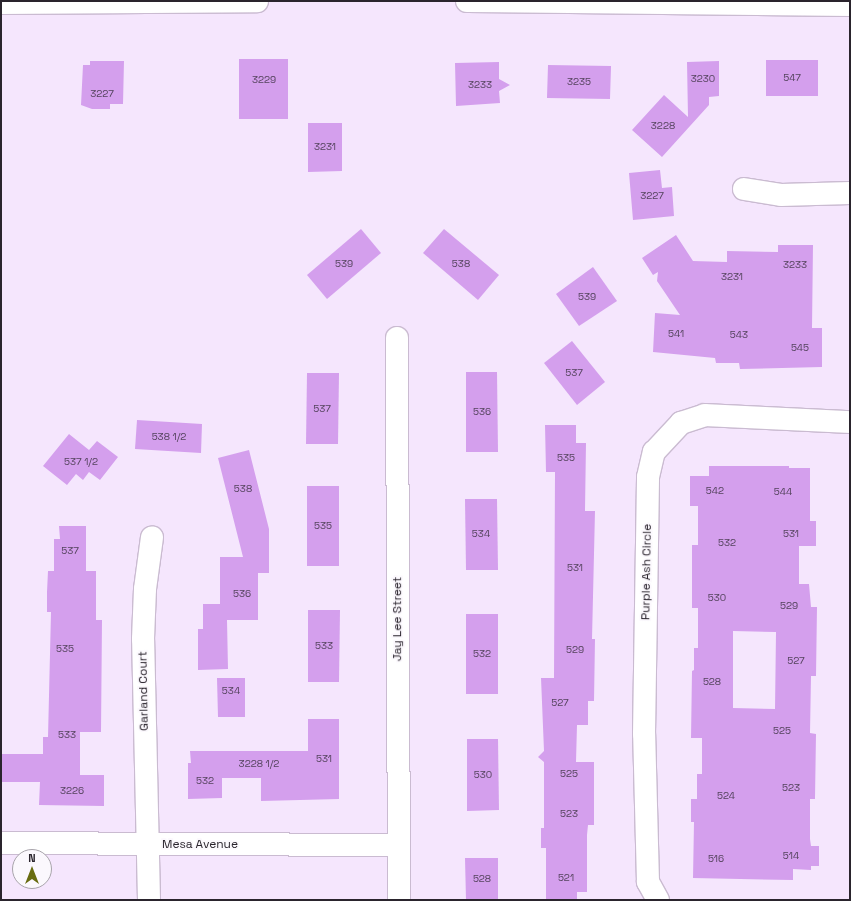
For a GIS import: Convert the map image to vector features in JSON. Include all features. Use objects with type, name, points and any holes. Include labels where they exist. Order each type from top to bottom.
[{"type":"street","points":[[1,3],[257,1]]},
{"type":"street","points":[[467,1],[850,5]]},
{"type":"street","points":[[744,189],[781,195],[850,193]]},
{"type":"street","name":"Jay Lee Street","points":[[397,338],[399,900]]},
{"type":"street","name":"Purple Ash Circle","points":[[658,900],[648,882],[644,734],[648,477],[654,452],[681,423],[705,415],[850,422]]},
{"type":"street","name":"Garland Court","points":[[149,900],[143,639],[145,589],[152,537]]},
{"type":"street","name":"Mesa Avenue","points":[[1,843],[147,845],[398,845]]},
{"type":"building","points":[[239,59],[288,59],[288,119],[239,119]]},
{"type":"building","points":[[766,60],[818,60],[818,96],[766,96]]},
{"type":"building","points":[[90,61],[124,61],[123,104],[110,104],[110,109],[92,109],[81,105],[83,65],[90,65]]},
{"type":"building","points":[[719,61],[719,96],[709,97],[709,105],[662,157],[632,130],[664,95],[688,117],[687,62]]},
{"type":"building","points":[[499,62],[499,79],[510,85],[499,91],[500,103],[456,106],[455,63]]},
{"type":"building","points":[[548,65],[611,66],[610,99],[547,98]]},
{"type":"building","points":[[308,123],[342,123],[342,171],[308,172]]},
{"type":"building","points":[[660,170],[662,188],[672,187],[674,216],[633,220],[629,173]]},
{"type":"building","points":[[361,229],[381,253],[327,299],[307,275]]},
{"type":"building","points":[[444,229],[499,275],[478,300],[423,253]]},
{"type":"building","points":[[676,235],[693,261],[727,262],[727,251],[778,252],[778,245],[813,245],[812,328],[822,328],[822,367],[740,369],[739,363],[716,363],[715,358],[653,352],[655,313],[680,315],[657,281],[658,272],[653,275],[642,258]]},
{"type":"building","points":[[593,267],[617,301],[579,326],[556,294]]},
{"type":"building","points":[[572,341],[605,382],[577,405],[544,363]]},
{"type":"building","points":[[466,372],[497,372],[498,452],[466,452]]},
{"type":"building","points":[[307,373],[339,373],[338,444],[306,444]]},
{"type":"building","points":[[137,420],[202,424],[201,453],[135,449]]},
{"type":"building","points":[[545,425],[576,425],[576,443],[586,443],[585,511],[595,511],[592,639],[595,639],[594,701],[588,701],[588,725],[577,725],[576,762],[594,762],[594,825],[588,825],[587,892],[577,892],[577,900],[546,900],[546,848],[541,848],[541,828],[544,828],[544,762],[538,757],[544,751],[541,678],[554,678],[555,472],[546,472]]},
{"type":"building","points":[[69,434],[89,450],[97,441],[118,457],[100,480],[89,472],[83,480],[76,474],[67,485],[43,466]]},
{"type":"building","points":[[249,450],[269,529],[269,573],[258,573],[258,620],[227,620],[228,669],[198,670],[198,629],[203,629],[203,604],[220,604],[220,557],[243,557],[218,458]]},
{"type":"building","points":[[709,466],[789,466],[789,468],[810,468],[810,521],[816,521],[816,546],[799,546],[799,584],[809,584],[811,607],[817,607],[816,676],[811,676],[810,733],[816,734],[815,799],[810,799],[810,839],[811,846],[819,846],[819,866],[811,866],[811,870],[793,869],[793,880],[693,878],[694,822],[691,822],[691,799],[697,799],[697,774],[702,774],[702,738],[691,738],[692,671],[694,670],[694,648],[698,648],[698,608],[692,608],[692,545],[698,545],[698,506],[690,506],[690,476],[709,476]],"holes":[[[733,631],[776,632],[775,709],[733,708]]]},
{"type":"building","points":[[307,486],[339,486],[339,566],[307,566]]},
{"type":"building","points":[[465,499],[497,499],[498,570],[466,570]]},
{"type":"building","points":[[59,526],[86,526],[86,571],[96,571],[96,620],[102,620],[101,732],[80,732],[80,775],[104,775],[104,806],[39,805],[40,782],[1,782],[1,754],[43,754],[43,737],[48,737],[51,612],[47,612],[48,571],[54,571],[54,539],[60,539]]},
{"type":"building","points":[[308,610],[340,610],[339,682],[308,682]]},
{"type":"building","points":[[466,614],[498,614],[498,694],[466,694]]},
{"type":"building","points":[[217,678],[245,678],[245,717],[218,717]]},
{"type":"building","points":[[308,719],[339,719],[339,799],[261,801],[261,778],[222,778],[222,798],[188,799],[188,763],[191,763],[190,751],[308,751]]},
{"type":"building","points":[[467,739],[498,739],[499,810],[467,811]]},
{"type":"building","points":[[465,858],[498,858],[498,900],[466,900]]}]
